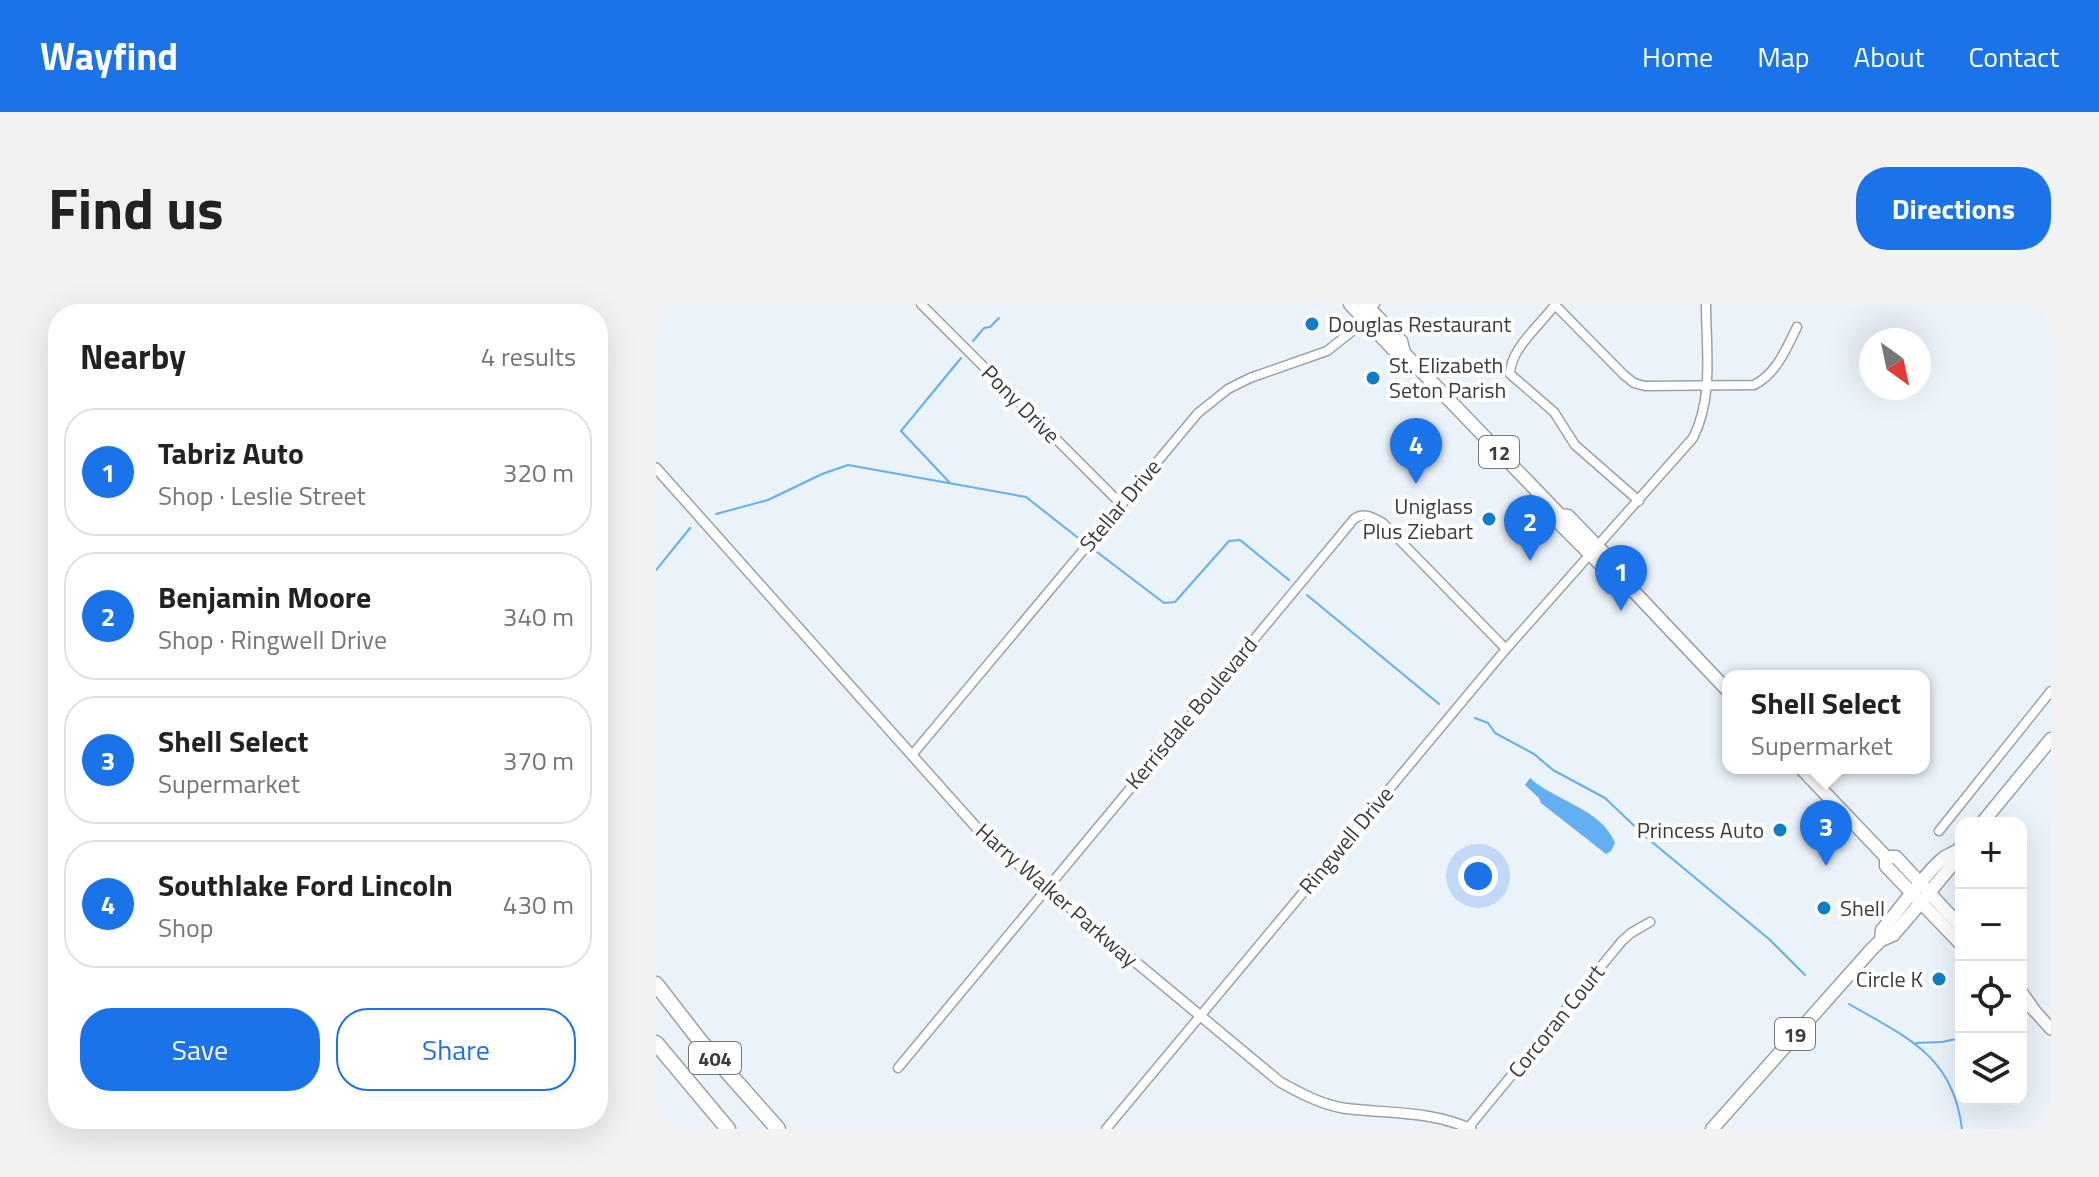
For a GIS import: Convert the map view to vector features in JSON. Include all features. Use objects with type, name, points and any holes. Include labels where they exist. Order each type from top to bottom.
[{"type":"highway","name":"404","points":[[656,984],[701,1042],[778,1129]]},
{"type":"highway","name":"404","points":[[656,1043],[728,1129]]},
{"type":"main road","name":"12","points":[[1350,304],[1368,309],[1394,350],[1404,353],[1560,515],[1568,516],[1594,551],[1623,573],[1625,582],[1722,685]]},
{"type":"main road","points":[[1987,817],[2051,739]]},
{"type":"main road","points":[[1807,774],[1886,857],[1886,866],[1955,922]]},
{"type":"main road","name":"19","points":[[1712,1129],[1881,940],[1882,930],[1921,893],[1945,857],[1955,852]]},
{"type":"main road","points":[[1921,893],[1955,936]]},
{"type":"main road","points":[[2027,1006],[2051,1029]]},
{"type":"street","name":"Pony Drive","points":[[921,304],[1121,504]]},
{"type":"street","points":[[1639,501],[1575,445],[1554,412],[1510,374],[1510,363],[1554,304],[1634,383],[1661,387],[1754,385],[1765,379],[1784,355],[1797,327]]},
{"type":"street","name":"Ringwell Drive","points":[[1106,1129],[1506,649],[1693,438],[1702,420],[1707,386],[1706,304]]},
{"type":"street","name":"Stellar Drive","points":[[912,755],[1189,423],[1228,389],[1254,376],[1327,351],[1351,332],[1368,309]]},
{"type":"street","name":"Harry Walker Parkway","points":[[656,468],[984,836],[1198,1016],[1280,1082],[1321,1103],[1343,1108],[1420,1114],[1470,1128]]},
{"type":"street","name":"Kerrisdale Boulevard","points":[[898,1068],[1347,524],[1360,515],[1383,523],[1506,649]]},
{"type":"street","points":[[1939,831],[2051,691]]},
{"type":"street","name":"Corcoran Court","points":[[1470,1128],[1622,941],[1650,922]]},
{"type":"water","points":[[1530,778],[1600,822],[1615,843],[1611,851],[1606,854],[1541,803],[1525,785]]},
{"type":"waterway","points":[[973,341],[984,328],[990,327],[999,318]]},
{"type":"waterway","points":[[950,483],[901,431],[961,358]]},
{"type":"waterway","points":[[716,514],[768,500],[848,465],[1026,497],[1082,541]]},
{"type":"waterway","points":[[656,570],[690,528]]},
{"type":"waterway","points":[[1093,549],[1164,603],[1175,602],[1229,541],[1240,540],[1289,580]]},
{"type":"waterway","points":[[1307,595],[1439,704]]},
{"type":"waterway","points":[[1475,718],[1488,723],[1495,733],[1534,754],[1553,770],[1605,798],[1646,837],[1770,940],[1805,975]]},
{"type":"waterway","points":[[1849,1004],[1908,1039],[1938,1066],[1949,1083],[1962,1129]]},
{"type":"waterway","points":[[1916,1043],[1955,1039]]},
{"type":"place","name":"Douglas Restaurant","points":[[1312,324]]},
{"type":"place","name":"St. Elizabeth Seton Parish","points":[[1373,378]]},
{"type":"place","name":"Southlake Ford Lincoln","points":[[1416,484]]},
{"type":"place","name":"Uniglass Plus Ziebart","points":[[1489,519]]},
{"type":"place","name":"Benjamin Moore","points":[[1530,561]]},
{"type":"place","name":"Tabriz Auto","points":[[1621,611]]},
{"type":"place","name":"Princess Auto","points":[[1780,830]]},
{"type":"place","name":"Shell Select","points":[[1826,866]]},
{"type":"place","name":"Shell","points":[[1824,908]]},
{"type":"place","name":"Circle K","points":[[1939,979]]}]
